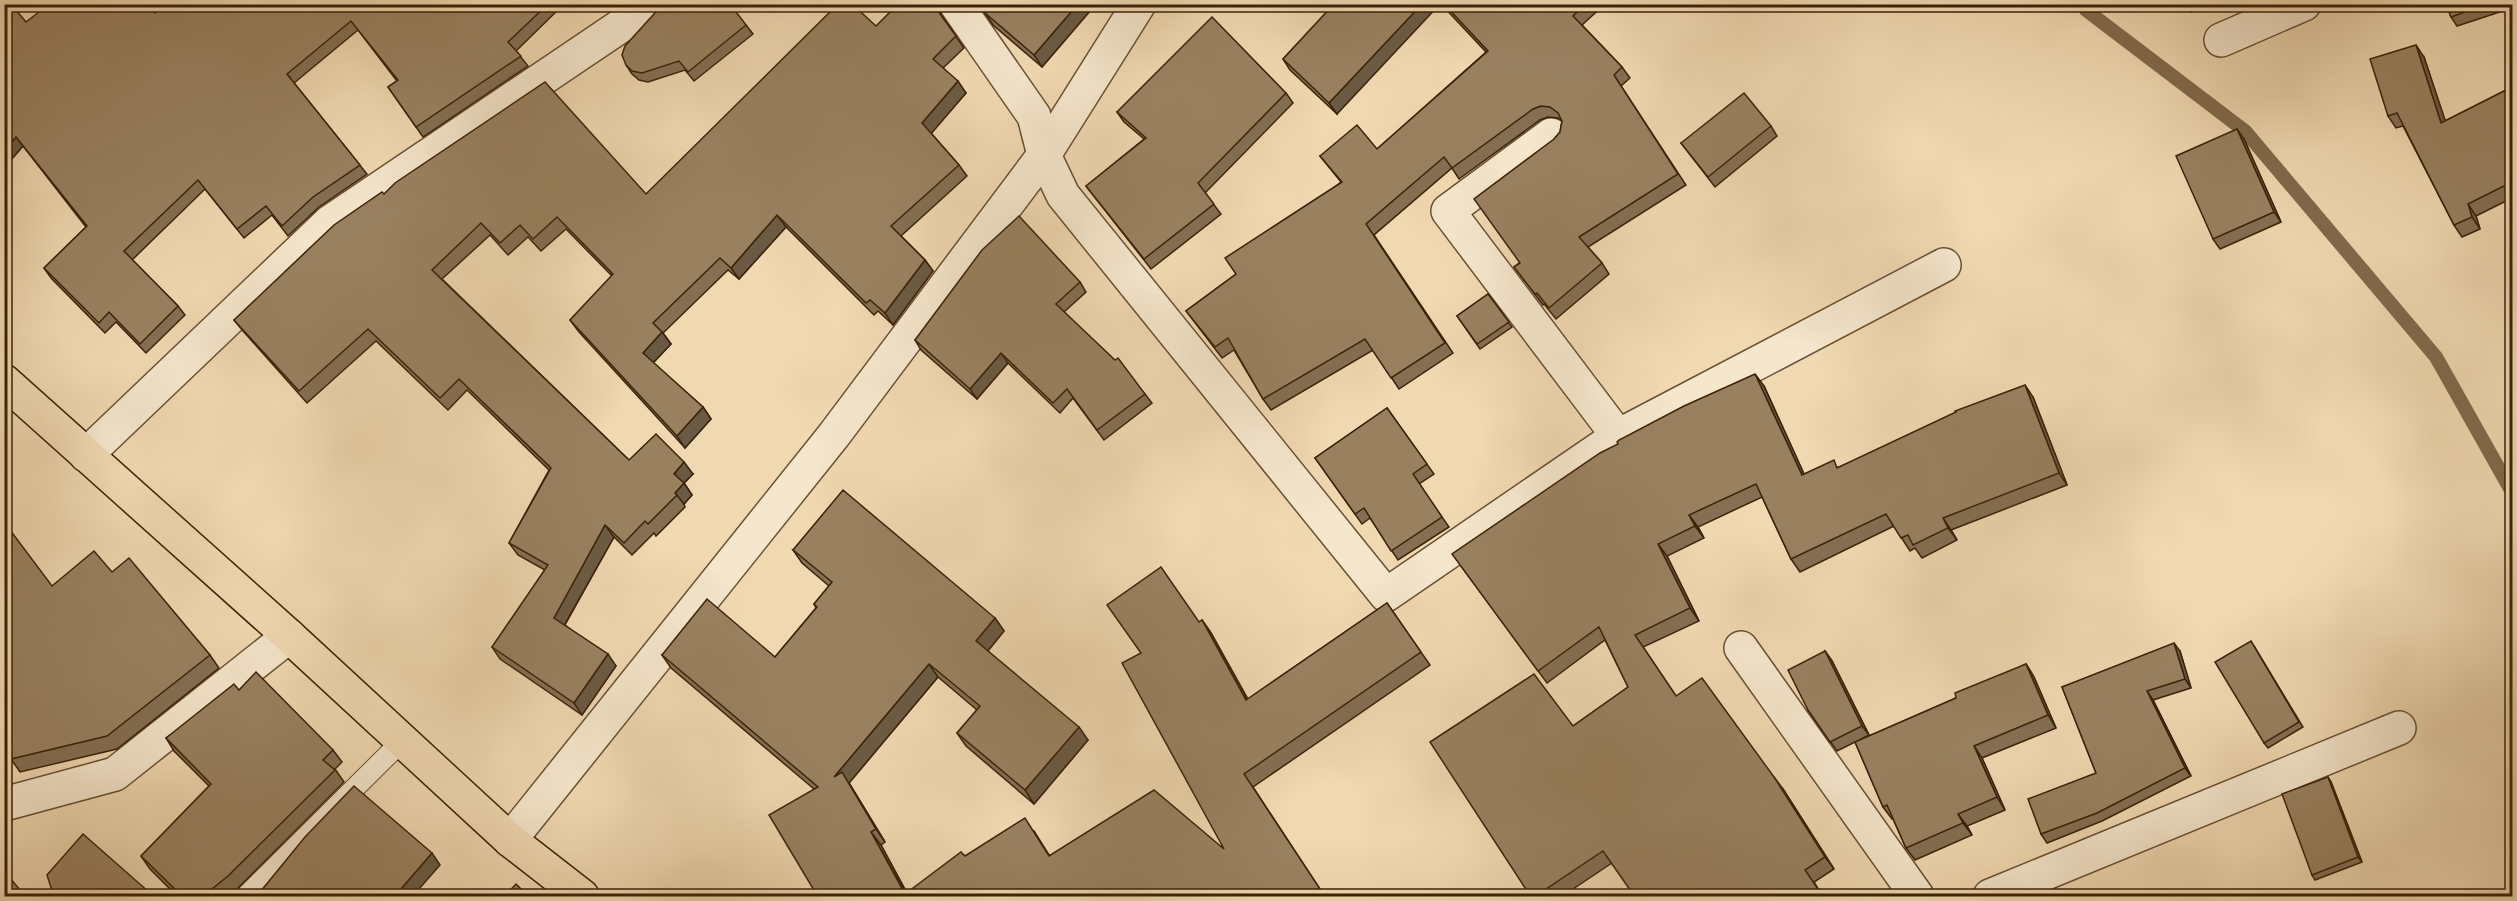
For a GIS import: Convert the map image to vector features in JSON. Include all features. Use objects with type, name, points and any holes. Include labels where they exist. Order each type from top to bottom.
[{"type":"main road","points":[[4,381],[289,636],[510,840],[582,897]]},
{"type":"street","points":[[86,455],[330,222],[653,4]]},
{"type":"street","points":[[956,4],[1034,116],[1044,154],[1063,195],[1386,595],[1618,436],[1944,265]]},
{"type":"street","points":[[510,840],[834,435],[1044,154],[1139,4]]},
{"type":"street","points":[[2221,40],[2304,4]]},
{"type":"street","points":[[1551,135],[1448,212],[1618,436]]},
{"type":"street","points":[[4,804],[115,774],[289,636]]},
{"type":"street","points":[[1741,648],[1917,897]]},
{"type":"street","points":[[1990,897],[2399,728]]},
{"type":"lane","points":[[246,897],[402,741]]},
{"type":"building","points":[[4,4],[11,4],[26,22],[49,4],[146,4],[155,13],[164,4],[548,4],[508,42],[521,56],[416,127],[388,87],[398,80],[351,21],[287,74],[360,165],[313,197],[282,226],[266,206],[237,229],[198,180],[124,251],[178,306],[140,344],[109,312],[99,323],[44,268],[87,226],[16,137],[4,151]]},
{"type":"building","points":[[663,4],[730,4],[746,25],[688,72],[679,61],[642,73],[632,71],[626,65],[622,55],[625,46]]},
{"type":"building","points":[[838,4],[852,4],[876,26],[898,4],[933,4],[956,36],[933,59],[958,81],[922,123],[959,165],[891,226],[925,260],[885,313],[870,300],[866,303],[777,215],[731,268],[720,258],[653,323],[662,332],[643,353],[703,407],[677,436],[570,320],[613,274],[557,217],[533,239],[520,225],[500,243],[481,223],[432,270],[629,460],[656,434],[684,462],[674,474],[684,483],[675,493],[677,495],[648,524],[645,521],[624,543],[605,525],[554,618],[608,654],[574,703],[492,647],[548,565],[509,543],[551,468],[459,379],[440,398],[368,329],[299,391],[234,320],[334,225],[382,192],[384,194],[395,183],[545,82],[646,194]]},
{"type":"building","points":[[979,4],[1078,4],[1034,55],[985,13]]},
{"type":"building","points":[[1334,4],[1422,4],[1329,103],[1283,59]]},
{"type":"building","points":[[1444,4],[1585,4],[1573,16],[1622,67],[1614,75],[1678,174],[1579,237],[1602,263],[1549,308],[1514,267],[1520,263],[1474,199],[1554,139],[1560,132],[1562,121],[1558,113],[1550,107],[1541,106],[1533,109],[1452,168],[1444,157],[1366,224],[1445,343],[1391,378],[1365,339],[1263,399],[1228,338],[1215,347],[1186,311],[1236,274],[1225,258],[1342,182],[1320,156],[1357,125],[1377,149],[1488,51]]},
{"type":"building","points":[[2446,4],[2487,4],[2451,17]]},
{"type":"building","points":[[1212,17],[1286,93],[1198,183],[1214,204],[1144,259],[1086,186],[1146,138],[1117,112]]},
{"type":"building","points":[[2416,45],[2441,123],[2512,87],[2512,182],[2468,204],[2472,217],[2454,225],[2397,113],[2388,116],[2370,59]]},
{"type":"building","points":[[1744,93],[1771,126],[1708,177],[1681,143]]},
{"type":"building","points":[[2237,129],[2274,212],[2213,239],[2176,156]]},
{"type":"building","points":[[1019,216],[1080,282],[1056,304],[1115,360],[1118,358],[1145,394],[1097,430],[1067,389],[1053,403],[1001,353],[970,389],[915,340],[982,250]]},
{"type":"building","points":[[1488,294],[1509,322],[1477,344],[1457,316]]},
{"type":"building","points":[[1755,374],[1802,475],[1834,460],[1837,468],[1955,411],[2025,385],[2059,473],[1943,518],[1948,528],[1913,545],[1908,535],[1901,538],[1886,514],[1791,559],[1756,484],[1689,515],[1695,526],[1658,544],[1690,608],[1635,635],[1676,696],[1702,678],[1774,777],[1825,857],[1805,870],[1822,895],[1818,897],[1730,897],[1726,890],[1716,897],[1635,897],[1603,851],[1531,897],[1430,742],[1534,674],[1573,726],[1628,687],[1599,627],[1538,671],[1452,554],[1600,453],[1618,444],[1619,440],[1684,406]]},
{"type":"building","points":[[1387,408],[1427,464],[1413,474],[1442,517],[1391,551],[1364,508],[1355,514],[1315,458]]},
{"type":"building","points":[[843,490],[995,618],[976,641],[1079,727],[1025,790],[957,733],[980,706],[929,664],[834,777],[842,772],[876,829],[871,832],[905,894],[961,852],[965,856],[1025,818],[1049,856],[1154,790],[1224,849],[1122,663],[1141,653],[1107,605],[1161,567],[1199,622],[1202,620],[1246,700],[1387,603],[1421,652],[1244,774],[1324,895],[1322,897],[818,897],[769,815],[818,787],[662,655],[707,599],[775,657],[817,607],[814,604],[832,582],[793,550]]},
{"type":"building","points":[[4,522],[52,586],[94,551],[112,572],[129,558],[210,655],[107,736],[11,759],[4,737]]},
{"type":"building","points":[[2251,641],[2299,722],[2264,743],[2215,662]]},
{"type":"building","points":[[2174,643],[2185,679],[2147,691],[2185,768],[2097,813],[2041,834],[2028,799],[2096,773],[2062,687]]},
{"type":"building","points":[[1825,651],[1862,726],[1830,742],[1808,710],[1788,670]]},
{"type":"building","points":[[2026,664],[2048,715],[1974,746],[1997,797],[1958,814],[1963,823],[1906,848],[1887,805],[1883,807],[1855,742],[1956,698],[1955,693]]},
{"type":"building","points":[[256,672],[333,750],[323,760],[335,770],[228,876],[202,897],[183,897],[141,856],[211,784],[166,738],[234,684],[239,690]]},
{"type":"building","points":[[2328,777],[2358,857],[2312,875],[2282,794]]},
{"type":"building","points":[[354,786],[432,853],[394,897],[256,897],[305,837]]},
{"type":"building","points":[[83,834],[150,893],[147,897],[54,897],[47,875]]},
{"type":"building","points":[[4,871],[26,897],[4,897]]},
{"type":"building","points":[[516,884],[529,897],[504,897]]},
{"type":"waterway","points":[[2083,4],[2086,10],[2245,131],[2436,357],[2512,492]]}]
